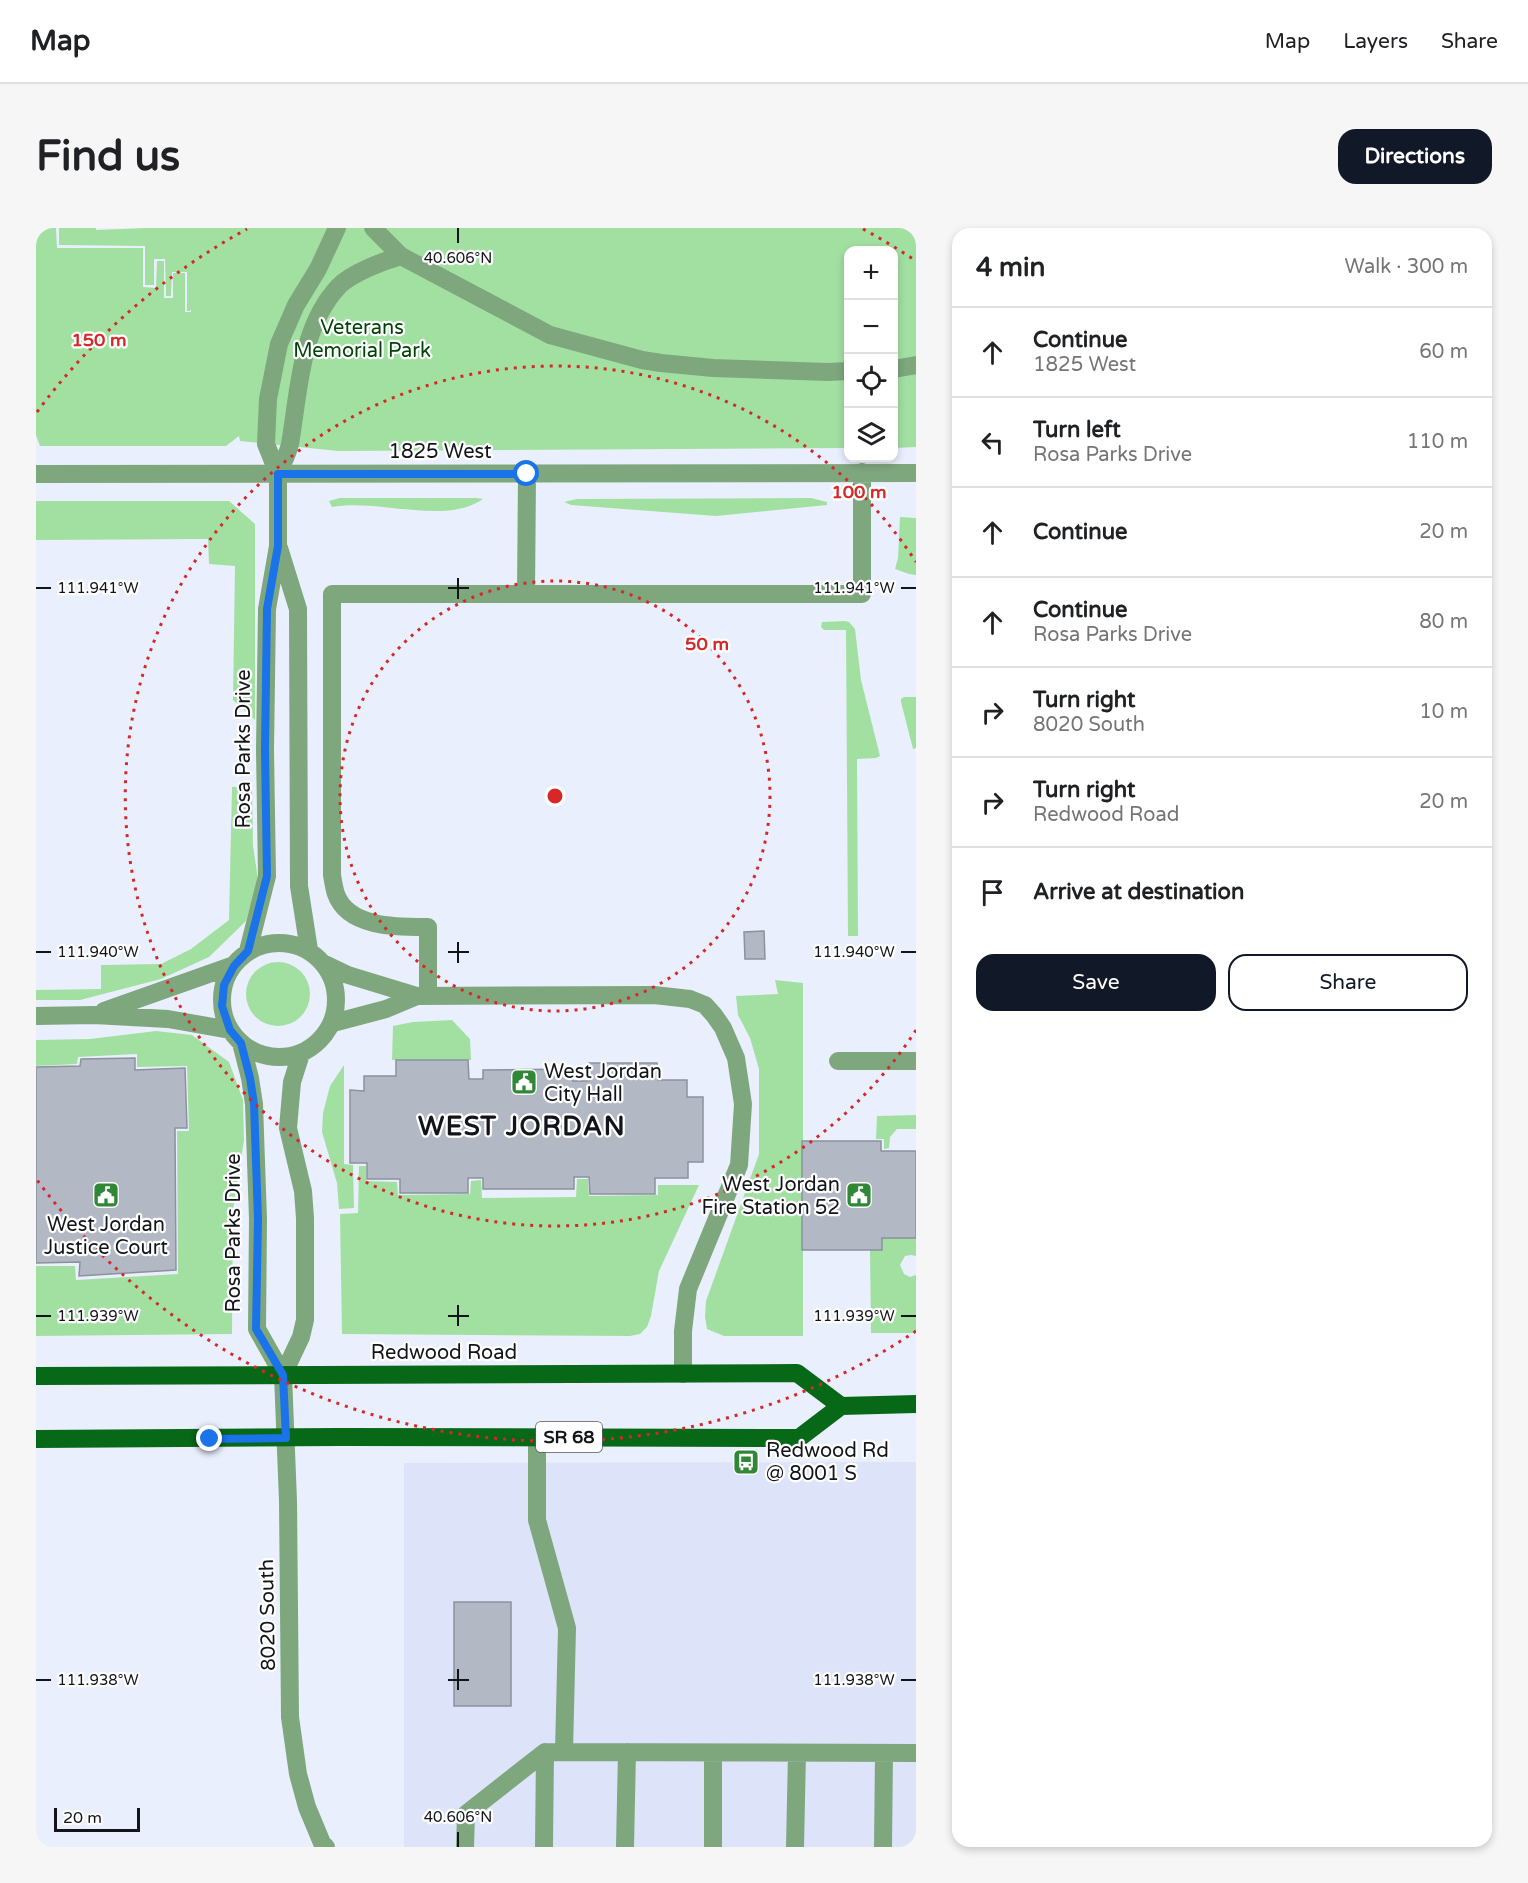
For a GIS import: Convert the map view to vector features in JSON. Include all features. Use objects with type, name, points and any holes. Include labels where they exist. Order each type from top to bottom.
[{"type":"main road","name":"Redwood Road","points":[[36,1376],[797,1373],[841,1406]]},
{"type":"main road","points":[[841,1406],[916,1404]]},
{"type":"main road","name":"SR 68","points":[[36,1439],[799,1438],[841,1406]]},
{"type":"street","name":"Rosa Parks Drive","points":[[248,951],[267,876],[265,750],[267,609],[278,546],[278,474],[266,444],[268,399],[279,344],[296,305],[318,269],[337,228]]},
{"type":"street","points":[[374,228],[401,256],[550,335],[642,360],[713,368],[844,371]]},
{"type":"street","name":"Rosa Parks Drive","points":[[278,474],[290,446],[297,390],[315,320],[340,285],[379,262],[401,256]]},
{"type":"street","points":[[898,368],[916,365]]},
{"type":"street","points":[[423,996],[428,927],[395,927],[364,920],[347,910],[336,895],[332,875],[332,594],[862,594],[862,472]]},
{"type":"street","name":"1825 West","points":[[36,474],[916,473]]},
{"type":"street","points":[[526,594],[527,474]]},
{"type":"street","name":"Rosa Parks Drive","points":[[278,546],[298,609],[299,886],[309,950]]},
{"type":"street","points":[[235,1037],[222,1006],[224,985],[234,966],[248,951],[268,943],[289,943],[309,950],[325,964],[348,975],[423,996],[654,995],[690,999],[705,1005],[723,1028],[736,1058],[743,1104],[739,1165],[688,1289],[683,1331],[683,1374]]},
{"type":"street","points":[[36,1016],[94,1015],[168,1019],[235,1037],[259,1054],[280,1058],[301,1054],[319,1042],[333,1023],[337,1004],[335,983],[325,964]]},
{"type":"street","points":[[94,1015],[234,966]]},
{"type":"street","points":[[333,1023],[386,1009],[423,996]]},
{"type":"street","name":"Rosa Parks Drive","points":[[235,1037],[250,1078],[254,1104],[258,1219],[256,1329],[283,1375]]},
{"type":"street","points":[[283,1375],[301,1337],[305,1320],[303,1191],[288,1128],[292,1082],[301,1054]]},
{"type":"street","points":[[838,1061],[916,1061]]},
{"type":"street","name":"8020 South","points":[[283,1375],[290,1717],[298,1774],[307,1807],[323,1846]]},
{"type":"street","points":[[537,1437],[537,1520],[567,1628],[564,1752]]},
{"type":"street","points":[[544,1847],[545,1752]]},
{"type":"street","points":[[465,1847],[466,1814],[545,1752],[916,1753]]},
{"type":"street","points":[[625,1847],[627,1752]]},
{"type":"street","points":[[713,1753],[713,1847]]},
{"type":"street","points":[[795,1847],[797,1753]]},
{"type":"street","points":[[883,1847],[884,1753]]},
{"type":"shaded area","points":[[916,1462],[916,1847],[404,1847],[404,1463]]},
{"type":"green space","name":"Veterans Memorial Park","points":[[36,228],[56,228],[57,248],[143,248],[143,287],[156,288],[157,261],[164,261],[164,298],[173,298],[173,273],[185,273],[185,312],[191,312],[191,309],[187,311],[187,272],[172,272],[171,296],[166,296],[165,259],[154,259],[154,285],[145,285],[145,246],[59,245],[59,228],[96,228],[96,230],[146,228],[916,228],[916,447],[898,448],[898,246],[844,246],[844,448],[339,451],[240,441],[239,436],[226,446],[40,446],[36,435]]},
{"type":"green space","points":[[340,498],[483,499],[467,507],[430,511],[350,505],[332,507],[329,501]]},
{"type":"green space","points":[[811,498],[827,502],[827,505],[716,516],[571,505],[564,502],[577,499]]},
{"type":"green space","points":[[36,501],[229,501],[255,524],[255,720],[233,700],[235,566],[209,564],[208,539],[36,540]]},
{"type":"green space","points":[[900,517],[916,518],[916,575],[895,569],[898,558]]},
{"type":"green space","points":[[845,621],[855,629],[861,680],[880,756],[857,759],[858,936],[848,936],[846,630],[824,630],[821,627],[822,622]]},
{"type":"green space","points":[[904,697],[916,697],[916,748],[913,749],[901,702]]},
{"type":"green space","points":[[252,786],[253,846],[258,879],[246,921],[209,957],[161,979],[80,1000],[36,1000],[36,990],[101,989],[101,965],[161,964],[191,949],[229,920],[232,787]]},
{"type":"green space","points":[[278,962],[296,967],[301,971],[305,976],[310,994],[305,1012],[301,1017],[296,1021],[278,1026],[260,1021],[255,1017],[251,1012],[246,994],[251,976],[255,971],[260,967]]},
{"type":"green space","points":[[775,980],[803,983],[803,1336],[724,1336],[707,1329],[706,1301],[759,1154],[759,1069],[750,1038],[738,1015],[736,996],[778,994]]},
{"type":"green space","points":[[452,1020],[470,1039],[471,1060],[392,1060],[393,1026],[413,1022]]},
{"type":"green space","points":[[156,1031],[192,1035],[229,1062],[243,1100],[244,1140],[233,1210],[232,1334],[36,1336],[36,1266],[75,1266],[76,1280],[178,1274],[177,1131],[189,1131],[187,1066],[137,1067],[137,1054],[78,1057],[77,1064],[36,1066],[36,1040],[90,1039]]},
{"type":"green space","points":[[344,1065],[344,1164],[353,1165],[354,1208],[339,1209],[337,1183],[322,1132],[323,1113],[330,1086]]},
{"type":"green space","points":[[916,1115],[916,1129],[897,1129],[890,1137],[889,1148],[884,1149],[884,1139],[876,1139],[877,1116]]},
{"type":"green space","points":[[359,1166],[366,1166],[366,1181],[397,1182],[398,1195],[470,1194],[471,1181],[481,1180],[482,1198],[576,1197],[577,1179],[588,1179],[589,1196],[658,1195],[658,1185],[699,1185],[659,1271],[651,1316],[647,1327],[640,1334],[630,1336],[342,1334],[340,1214],[358,1213]]},
{"type":"green space","points":[[882,1238],[916,1238],[916,1256],[905,1256],[900,1265],[904,1274],[910,1277],[916,1275],[916,1333],[871,1333],[870,1250],[882,1250]]},
{"type":"building","points":[[764,931],[765,959],[745,959],[744,932]]},
{"type":"building","name":"West Jordan Justice Court","points":[[135,1058],[135,1070],[185,1068],[187,1128],[175,1128],[176,1270],[79,1276],[80,1262],[36,1263],[36,1067],[80,1066],[81,1059]]},
{"type":"building","points":[[396,1060],[468,1060],[469,1079],[483,1079],[483,1070],[573,1069],[573,1081],[589,1081],[589,1063],[657,1063],[658,1080],[687,1080],[687,1097],[703,1097],[703,1162],[688,1162],[688,1178],[655,1178],[655,1194],[590,1194],[589,1177],[574,1177],[574,1189],[483,1189],[483,1178],[468,1178],[468,1193],[400,1193],[400,1179],[367,1179],[367,1163],[350,1163],[350,1090],[364,1091],[364,1076],[396,1076]]},
{"type":"building","name":"West Jordan Fire Station 52","points":[[802,1141],[881,1141],[881,1151],[916,1151],[916,1238],[882,1238],[882,1250],[802,1250]]},
{"type":"building","points":[[454,1602],[511,1602],[511,1706],[454,1706]]},
{"type":"place","name":"West Jordan City Hall","points":[[524,1082]]},
{"type":"place","name":"West Jordan Justice Court","points":[[106,1195]]},
{"type":"place","name":"West Jordan Fire Station 52","points":[[859,1195]]},
{"type":"place","name":"Redwood Rd @ 8001 S","points":[[746,1462]]},
{"type":"district","name":"WEST JORDAN","points":[[522,1126]]},
{"type":"route","points":[[210,1439],[286,1438],[283,1375],[256,1329],[258,1219],[254,1104],[241,1043],[230,1030],[222,1006],[224,985],[234,966],[248,951],[267,876],[265,750],[267,609],[278,546],[278,474],[527,474]]}]
